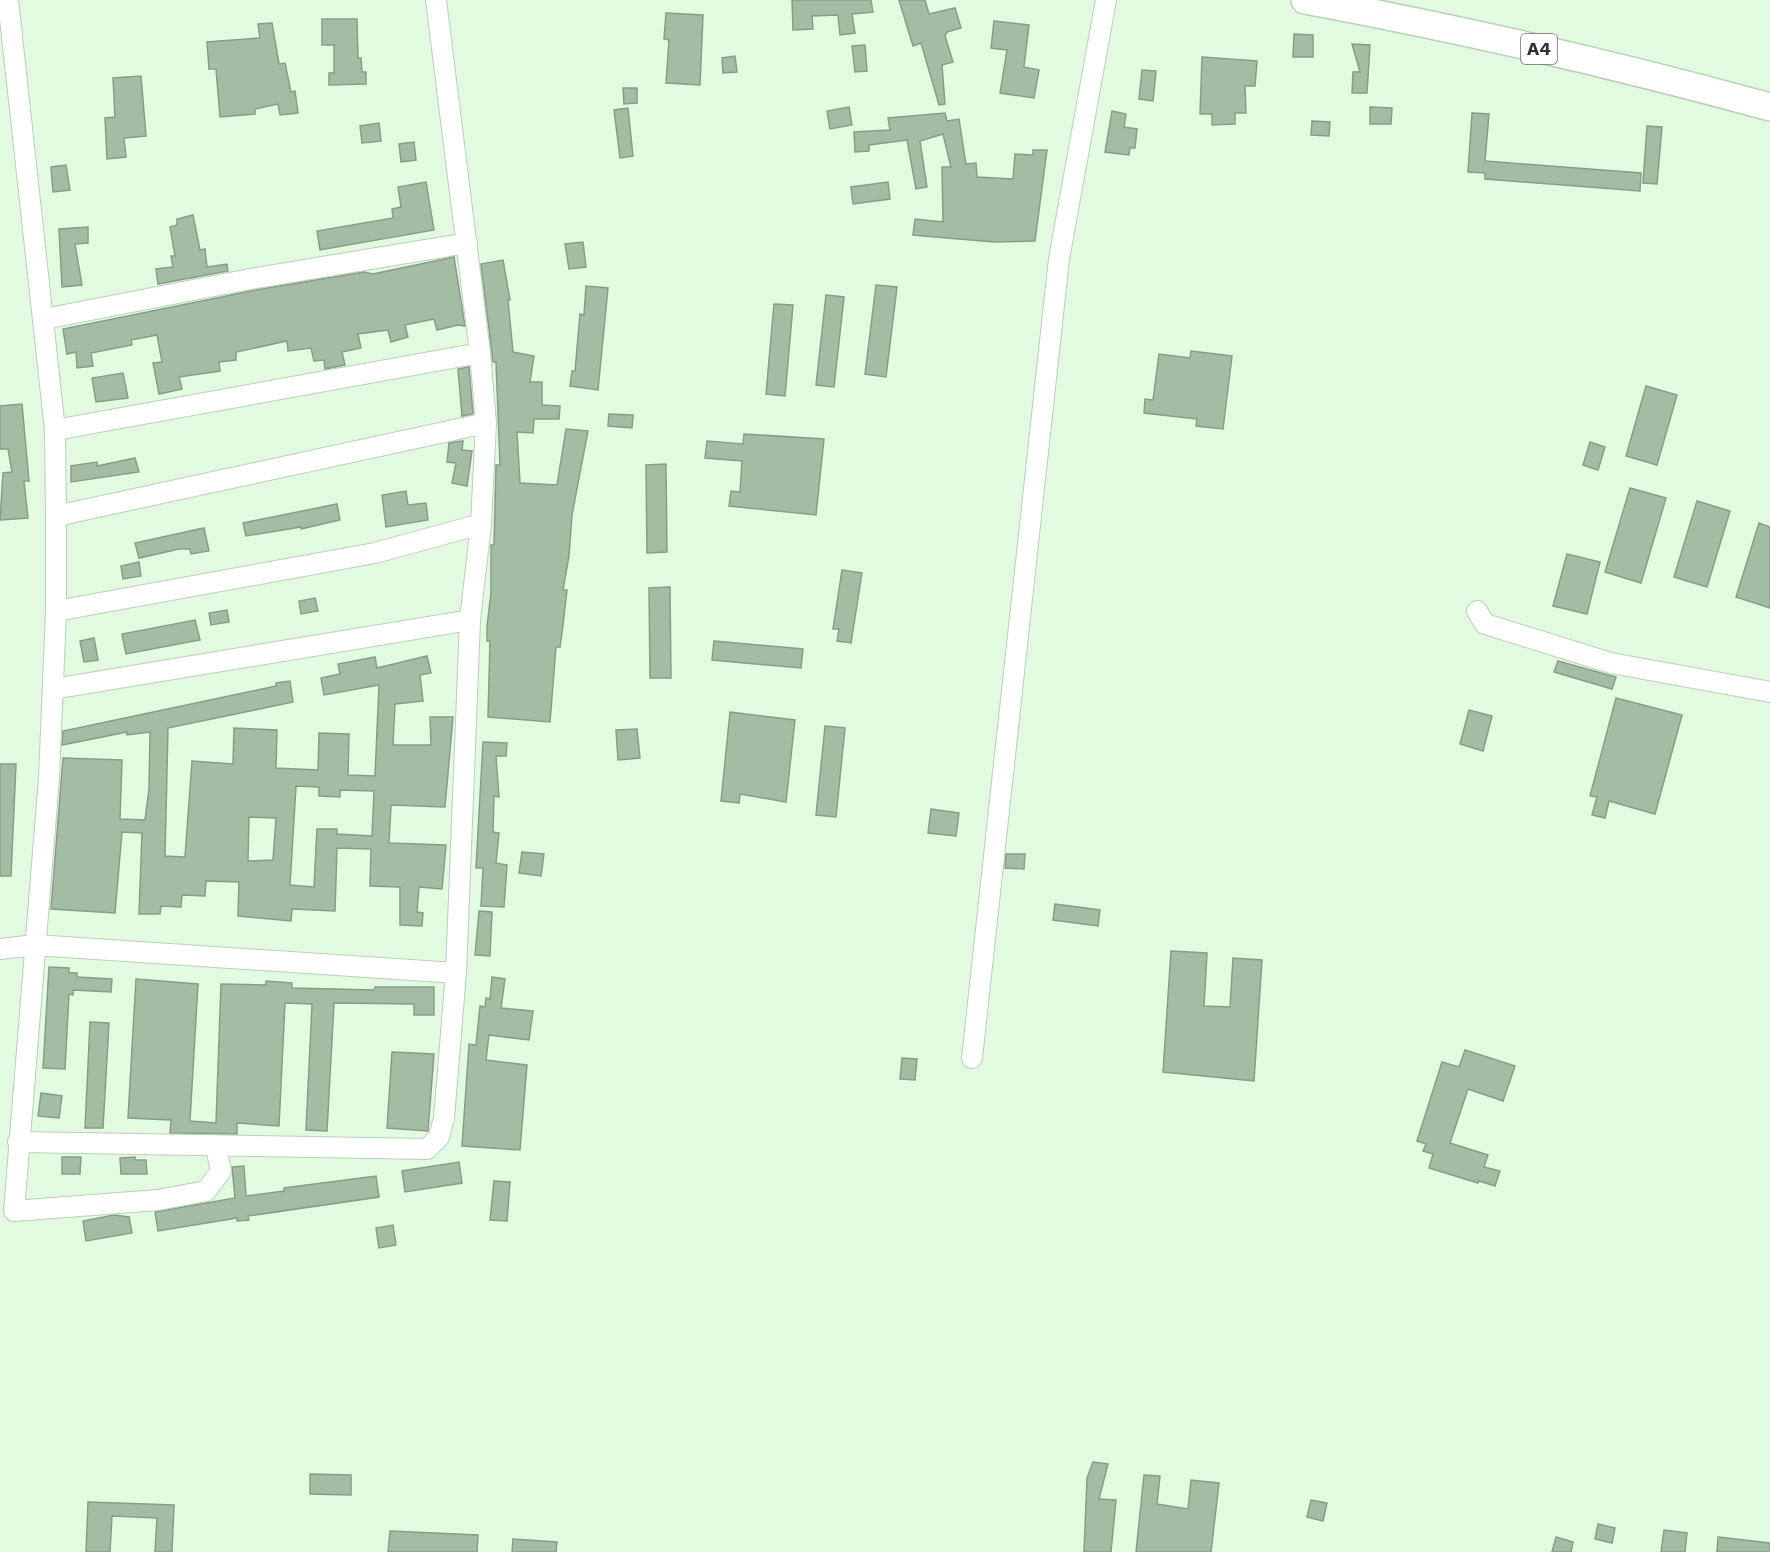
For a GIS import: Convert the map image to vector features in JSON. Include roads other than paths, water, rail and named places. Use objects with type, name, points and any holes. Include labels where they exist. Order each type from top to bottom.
[{"type":"highway","name":"A4","points":[[1305,0],[1438,26],[1770,107]]},
{"type":"street","points":[[8,0],[55,430],[56,516],[56,611],[49,778],[14,1211],[158,1200],[206,1191],[221,1172],[216,1148]]},
{"type":"street","points":[[18,1142],[216,1148],[427,1149],[439,1137],[444,1118],[456,973],[470,620],[481,524],[486,423],[480,352],[436,0]]},
{"type":"street","points":[[972,1058],[1059,259],[1106,0]]},
{"type":"street","points":[[44,318],[250,279],[467,243]]},
{"type":"street","points":[[55,430],[480,352]]},
{"type":"street","points":[[56,516],[486,423]]},
{"type":"street","points":[[56,611],[375,553],[481,524]]},
{"type":"street","points":[[1477,611],[1485,624],[1611,663],[1770,692]]},
{"type":"street","points":[[53,688],[470,620]]},
{"type":"street","points":[[0,949],[35,945],[456,973]]}]
